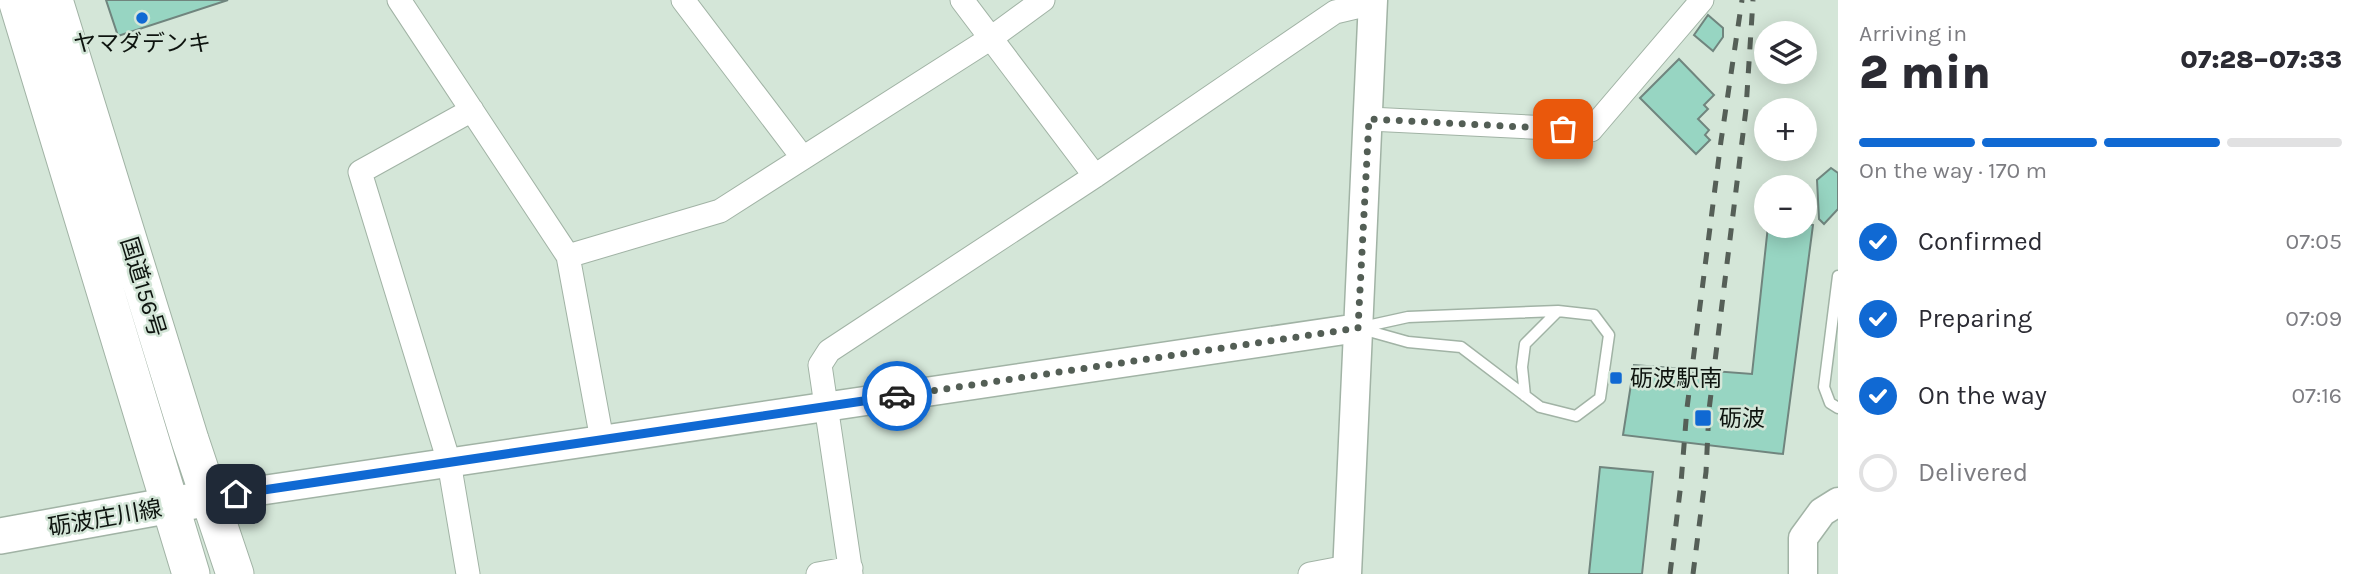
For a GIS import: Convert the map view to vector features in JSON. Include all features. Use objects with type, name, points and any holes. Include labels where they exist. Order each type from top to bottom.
[{"type":"highway","name":"国道156号","points":[[17,0],[191,574]]},
{"type":"highway","name":"国道156号","points":[[54,0],[234,574]]},
{"type":"main road","name":"砺波庄川線","points":[[0,536],[210,498]]},
{"type":"street","points":[[400,0],[568,257],[602,440]]},
{"type":"street","points":[[683,0],[803,158]]},
{"type":"street","points":[[962,0],[1096,176]]},
{"type":"street","points":[[568,257],[720,211],[991,38],[1043,0]]},
{"type":"street","points":[[1369,119],[1591,130],[1702,0]]},
{"type":"street","points":[[818,574],[851,571],[820,365],[829,351],[1096,176],[1335,12],[1373,1],[1347,571],[1310,574]]},
{"type":"street","points":[[468,574],[449,462],[360,172],[472,110]]},
{"type":"street","points":[[210,498],[1358,328]]},
{"type":"street","points":[[1803,574],[1802,538],[1822,512],[1838,502]]},
{"type":"lane","points":[[1838,276],[1824,387],[1830,403],[1838,408]]},
{"type":"lane","points":[[1558,311],[1594,315],[1609,335],[1600,398],[1576,416],[1540,407],[1461,347],[1408,342],[1358,328],[1408,317],[1558,311]]},
{"type":"lane","points":[[1525,396],[1521,367],[1525,344],[1558,311]]},
{"type":"building","name":"ヤマダデンキ","points":[[106,0],[228,0],[118,36]]},
{"type":"building","points":[[1708,15],[1723,28],[1723,37],[1713,51],[1694,35]]},
{"type":"building","points":[[1679,59],[1714,95],[1704,105],[1708,109],[1698,119],[1709,130],[1705,135],[1710,140],[1696,154],[1640,98]]},
{"type":"building","points":[[1831,168],[1838,173],[1838,209],[1824,224],[1819,219],[1817,180]]},
{"type":"building","points":[[1767,238],[1811,238],[1783,454],[1623,435],[1634,365],[1752,374]]},
{"type":"building","points":[[1600,467],[1653,472],[1642,574],[1589,574]]},
{"type":"railway","points":[[1670,574],[1687,408],[1742,0]]},
{"type":"railway","points":[[1693,574],[1706,472],[1709,410],[1746,109],[1753,0]]},
{"type":"way so far","points":[[897,396],[1358,328],[1369,119],[1563,129]]},
{"type":"place","name":"ヤマダデンキ","points":[[142,18]]},
{"type":"place","name":"砺波駅南","points":[[1616,378]]},
{"type":"place","name":"砺波","points":[[1703,418]]},
{"type":"route","points":[[236,494],[897,396]]}]
